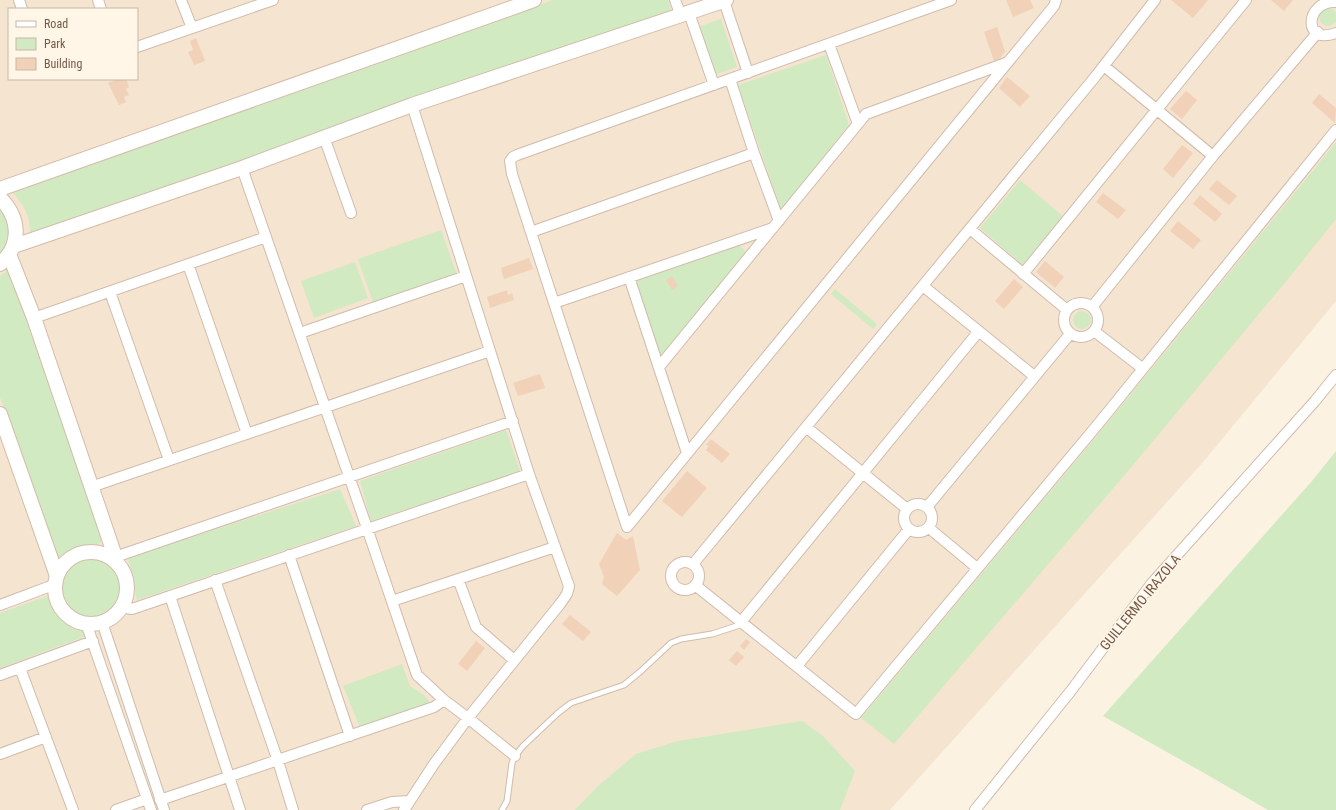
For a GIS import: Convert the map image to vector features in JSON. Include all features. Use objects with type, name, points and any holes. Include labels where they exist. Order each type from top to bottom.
[{"type":"street","points":[[181,0],[192,28]]},
{"type":"street","points":[[0,189],[534,0]]},
{"type":"street","points":[[675,0],[685,14],[714,85]]},
{"type":"street","points":[[8,255],[412,105],[725,0],[748,73]]},
{"type":"street","points":[[951,0],[513,157],[510,160],[510,168],[627,527],[1054,6],[1056,0]]},
{"type":"street","points":[[693,564],[1104,66],[1155,0]]},
{"type":"street","points":[[1023,274],[1246,0]]},
{"type":"street","points":[[1336,2],[1327,0],[1313,3],[1311,16],[1311,22],[1318,32],[1329,35],[1336,33]]},
{"type":"street","points":[[138,47],[268,1]]},
{"type":"street","points":[[1092,306],[1213,156],[1318,32]]},
{"type":"street","points":[[829,44],[858,124]]},
{"type":"street","points":[[659,367],[866,114],[1007,63]]},
{"type":"street","points":[[1104,66],[1213,156]]},
{"type":"street","points":[[730,79],[776,224]]},
{"type":"street","points":[[367,810],[392,802],[407,806],[434,764],[468,718],[567,594],[569,586],[529,474],[412,105]]},
{"type":"street","points":[[695,585],[856,714],[976,568],[1099,423],[1336,130]]},
{"type":"street","points":[[324,137],[351,213]]},
{"type":"street","points":[[531,232],[754,153]]},
{"type":"street","points":[[242,168],[350,477],[417,675],[444,700],[515,756]]},
{"type":"street","points":[[0,198],[8,206],[14,218],[16,231],[8,255],[34,318],[116,560],[122,569],[127,584],[126,596],[121,607],[102,622],[86,623],[72,618],[61,607],[56,592],[56,580],[0,414]]},
{"type":"street","points":[[554,303],[776,224]]},
{"type":"street","points":[[970,229],[1067,310]]},
{"type":"street","points":[[34,318],[266,237]]},
{"type":"street","points":[[188,264],[246,434]]},
{"type":"street","points":[[300,333],[466,276]]},
{"type":"street","points":[[629,277],[687,453]]},
{"type":"street","points":[[923,286],[1034,376]]},
{"type":"street","points":[[110,292],[169,460]]},
{"type":"street","points":[[1079,302],[1092,306],[1097,313],[1098,319],[1098,324],[1094,331],[1081,338],[1070,334],[1066,330],[1063,318],[1067,310],[1073,304],[1079,302]]},
{"type":"street","points":[[742,623],[978,331]]},
{"type":"street","points":[[1094,331],[1142,368]]},
{"type":"street","points":[[927,507],[1070,334]]},
{"type":"street","points":[[91,487],[490,351]]},
{"type":"street","name":"GUILLERMO IRAZOLA","points":[[975,810],[1070,692],[1152,583],[1336,375]]},
{"type":"street","points":[[0,605],[56,580],[65,563],[78,554],[95,552],[116,560],[513,421]]},
{"type":"street","points":[[806,427],[907,509]]},
{"type":"street","points":[[121,607],[132,609],[529,474]]},
{"type":"street","points":[[917,504],[927,507],[932,512],[933,517],[929,528],[919,532],[914,532],[908,529],[904,522],[907,509],[912,505],[917,504]]},
{"type":"street","points":[[929,528],[976,568]]},
{"type":"street","points":[[797,666],[908,529]]},
{"type":"street","points":[[392,601],[555,547]]},
{"type":"street","points":[[288,555],[350,736]]},
{"type":"street","points":[[685,562],[693,564],[697,567],[699,580],[695,585],[689,590],[676,587],[671,578],[671,574],[676,565],[685,562]]},
{"type":"street","points":[[458,579],[476,627],[514,660]]},
{"type":"street","points":[[215,580],[294,810]]},
{"type":"street","points":[[170,596],[240,810]]},
{"type":"street","points":[[102,622],[164,810]]},
{"type":"street","points":[[86,623],[151,810]]},
{"type":"street","points":[[0,676],[93,641]]},
{"type":"street","points":[[20,668],[74,810]]},
{"type":"street","points":[[160,800],[434,707],[444,700]]},
{"type":"street","points":[[0,754],[46,737]]},
{"type":"street","points":[[116,810],[147,799]]},
{"type":"lane","points":[[502,810],[507,800],[512,763],[515,756],[523,746],[558,713],[571,703],[624,685],[645,668],[671,643],[681,639],[712,634],[742,623]]},
{"type":"shaded area","points":[[0,0],[1336,0],[1336,301],[1204,461],[890,810],[0,810]]},
{"type":"green space","points":[[553,0],[668,0],[671,10],[30,235],[26,212],[12,192]]},
{"type":"green space","points":[[1328,8],[1334,11],[1337,17],[1334,23],[1328,26],[1322,23],[1319,17],[1322,11]]},
{"type":"green space","points":[[721,19],[737,67],[714,75],[698,27]]},
{"type":"green space","points":[[826,55],[849,125],[781,210],[738,85]]},
{"type":"green space","points":[[1336,142],[1336,219],[1134,464],[894,744],[861,718],[1096,437]]},
{"type":"green space","points":[[1020,180],[1065,218],[1024,266],[980,228]]},
{"type":"green space","points":[[0,209],[8,226],[8,238],[4,249],[0,254]]},
{"type":"green space","points":[[441,230],[457,275],[374,305],[358,259]]},
{"type":"green space","points":[[739,245],[746,252],[660,358],[636,281]]},
{"type":"green space","points":[[355,262],[368,298],[314,318],[301,281]]},
{"type":"green space","points":[[3,268],[9,268],[14,275],[102,537],[101,542],[96,546],[85,547],[69,552],[60,558],[54,557],[0,397],[0,276],[6,272]]},
{"type":"green space","points":[[835,289],[877,324],[873,329],[831,294]]},
{"type":"green space","points":[[1082,311],[1086,312],[1090,316],[1090,324],[1086,328],[1082,329],[1078,328],[1074,324],[1073,320],[1074,316],[1078,312]]},
{"type":"green space","points":[[506,430],[520,471],[371,521],[360,481]]},
{"type":"green space","points":[[1336,451],[1336,810],[1268,810],[1103,716],[1312,481]]},
{"type":"green space","points":[[340,489],[356,526],[137,600],[128,558]]},
{"type":"green space","points":[[91,557],[108,562],[116,570],[121,587],[116,604],[108,612],[91,617],[74,612],[66,604],[61,587],[66,570],[74,562]]},
{"type":"green space","points":[[50,595],[57,612],[83,629],[86,636],[0,668],[0,613]]},
{"type":"green space","points":[[402,664],[410,686],[424,695],[429,701],[426,706],[360,727],[343,686]]},
{"type":"green space","points":[[802,721],[823,736],[855,771],[840,810],[575,810],[598,786],[636,754],[678,741]]},
{"type":"building","points":[[1006,0],[1030,0],[1034,8],[1013,17]]},
{"type":"building","points":[[1171,0],[1208,0],[1193,18]]},
{"type":"building","points":[[1271,0],[1293,0],[1284,11]]},
{"type":"building","points":[[997,27],[1005,51],[999,60],[994,61],[984,32]]},
{"type":"building","points":[[196,38],[205,61],[194,65],[188,52],[193,50],[190,41]]},
{"type":"building","points":[[1007,77],[1030,96],[1020,107],[999,88]]},
{"type":"building","points":[[115,80],[126,80],[129,87],[126,89],[129,95],[124,97],[126,102],[119,105],[108,83]]},
{"type":"building","points":[[1186,91],[1197,100],[1182,119],[1170,109]]},
{"type":"building","points":[[1319,94],[1336,108],[1335,123],[1312,103]]},
{"type":"building","points":[[1182,145],[1193,153],[1173,178],[1163,169]]},
{"type":"building","points":[[1217,180],[1237,196],[1229,205],[1209,189]]},
{"type":"building","points":[[1103,193],[1126,210],[1118,219],[1096,202]]},
{"type":"building","points":[[1200,195],[1222,214],[1215,222],[1193,204]]},
{"type":"building","points":[[1178,221],[1201,240],[1193,249],[1170,231]]},
{"type":"building","points":[[529,258],[533,269],[504,279],[501,268]]},
{"type":"building","points":[[1045,261],[1064,277],[1055,288],[1036,272]]},
{"type":"building","points":[[672,276],[678,286],[672,290],[666,280]]},
{"type":"building","points":[[1014,279],[1023,287],[1004,309],[995,301]]},
{"type":"building","points":[[507,290],[508,295],[512,293],[514,300],[490,308],[487,297]]},
{"type":"building","points":[[540,374],[545,388],[518,396],[513,383]]},
{"type":"building","points":[[711,439],[730,454],[722,463],[706,450],[709,446],[706,445]]},
{"type":"building","points":[[687,471],[707,488],[682,517],[662,501]]},
{"type":"building","points":[[617,533],[626,540],[633,536],[640,570],[617,596],[602,584],[604,577],[599,564]]},
{"type":"building","points":[[570,615],[591,632],[583,641],[562,624]]},
{"type":"building","points":[[746,639],[750,642],[744,650],[740,646]]},
{"type":"building","points":[[476,641],[485,648],[467,671],[458,664]]},
{"type":"building","points":[[737,651],[744,657],[736,666],[729,660]]}]
